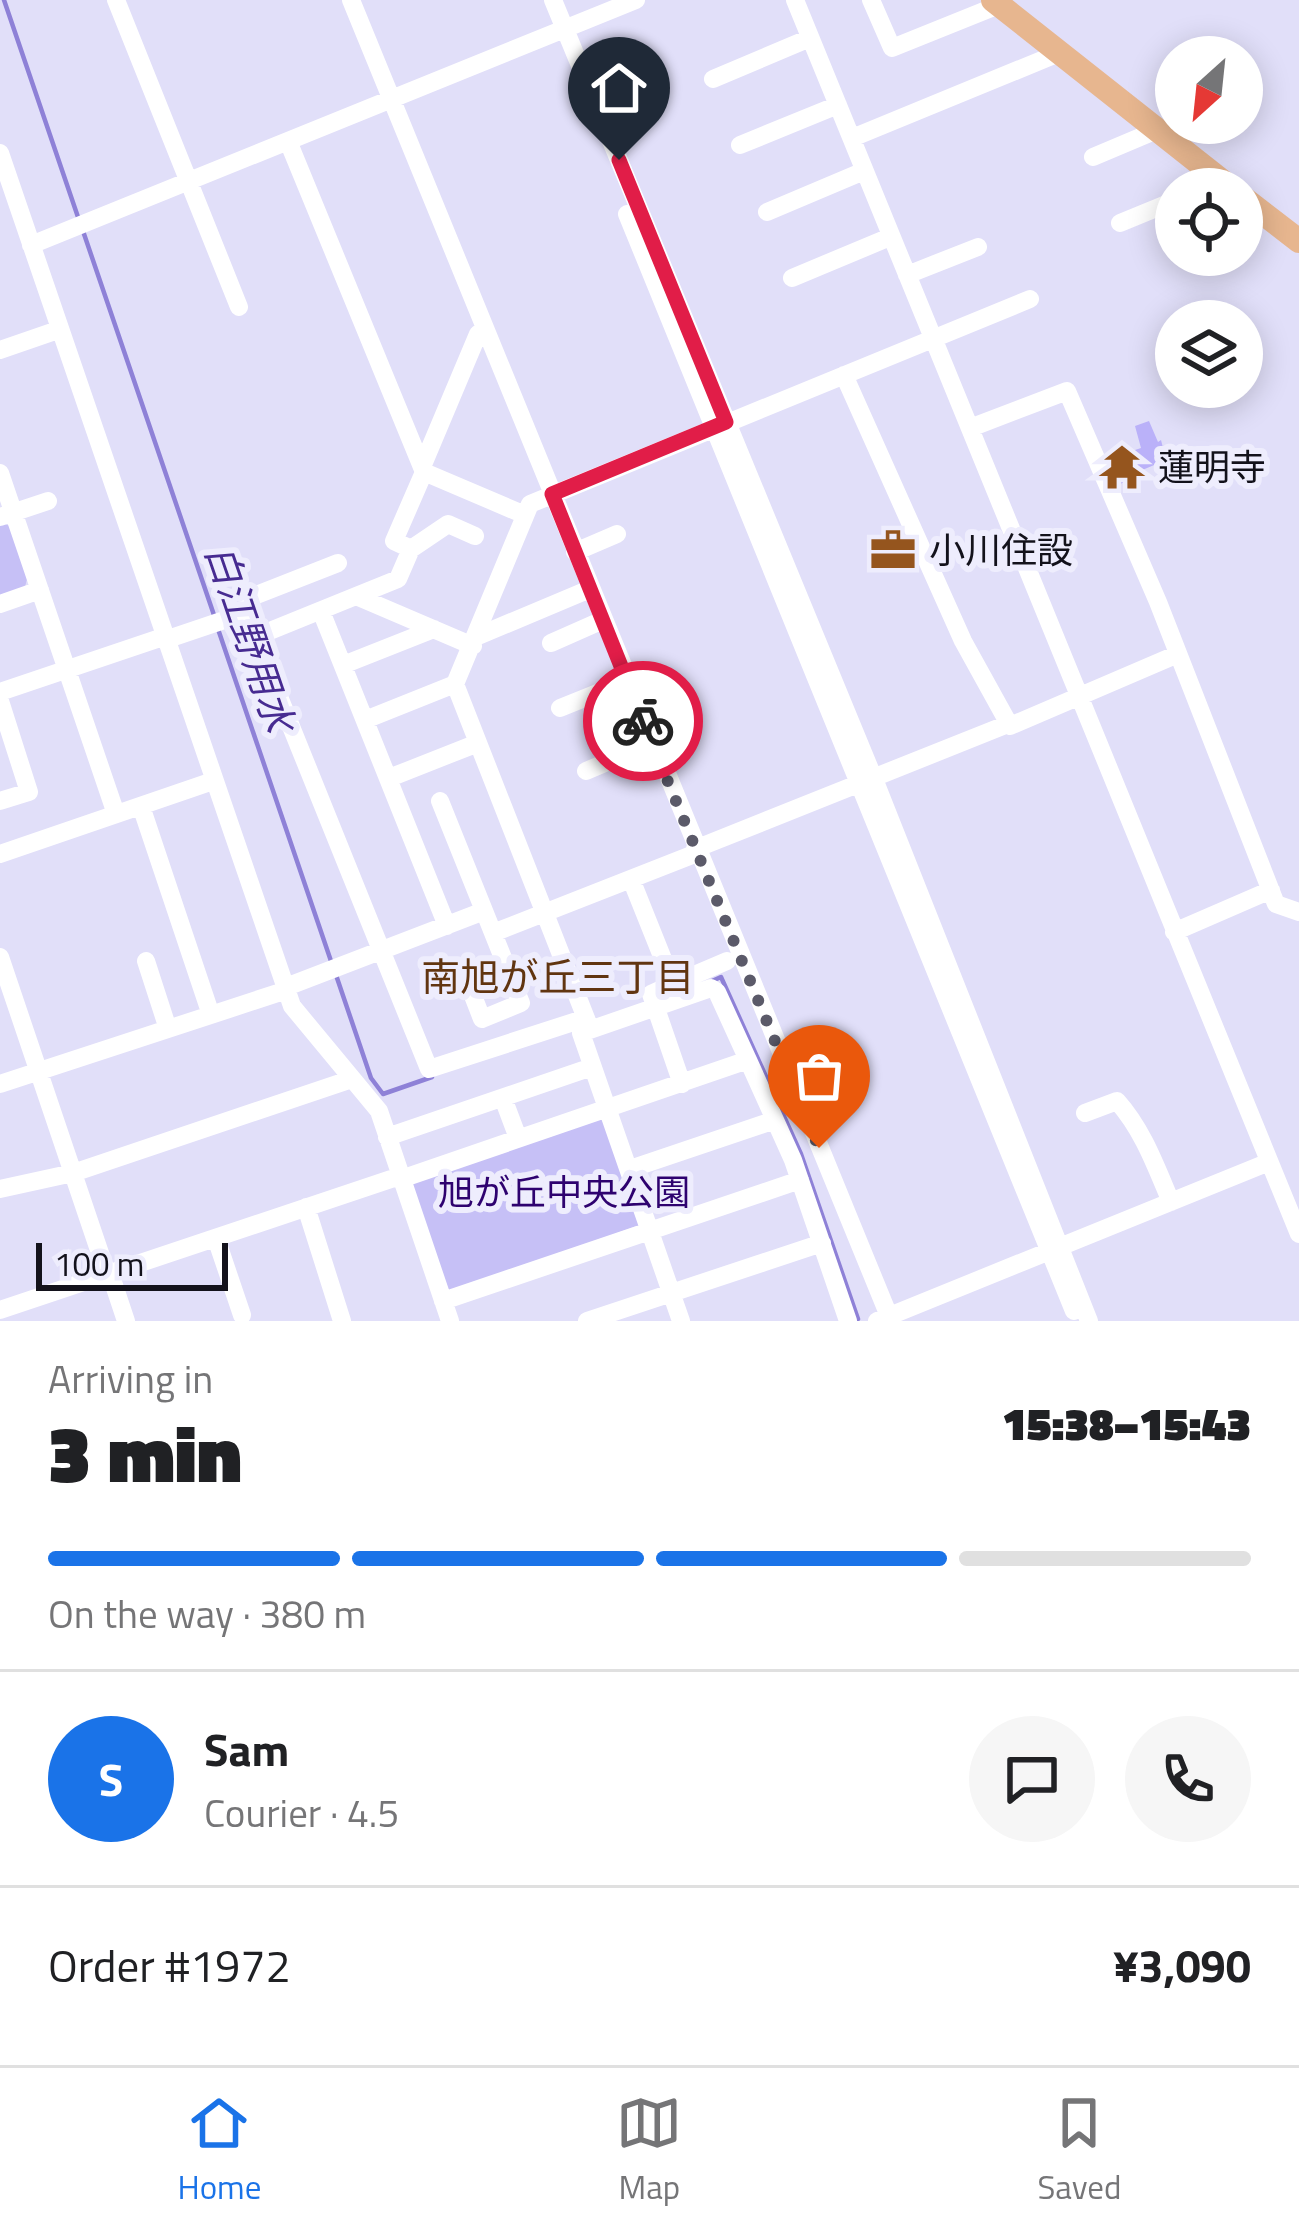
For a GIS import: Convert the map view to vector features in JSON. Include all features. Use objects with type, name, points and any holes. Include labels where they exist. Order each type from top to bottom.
[{"type":"main road","points":[[996,2],[1155,128]]},
{"type":"main road","points":[[1173,144],[1200,168]]},
{"type":"main road","points":[[1263,216],[1299,241]]},
{"type":"street","points":[[116,0],[239,307]]},
{"type":"street","points":[[351,0],[886,1320],[1269,1162]]},
{"type":"street","points":[[554,0],[561,30],[1055,1248],[1079,1320]]},
{"type":"street","points":[[31,245],[636,0]]},
{"type":"street","points":[[795,0],[1299,1234]]},
{"type":"street","points":[[872,0],[892,48],[996,2]]},
{"type":"street","points":[[713,79],[810,38]]},
{"type":"street","points":[[852,138],[1059,53]]},
{"type":"street","points":[[740,145],[838,105]]},
{"type":"street","points":[[1093,157],[1155,131]]},
{"type":"street","points":[[287,141],[423,470],[525,515]]},
{"type":"street","points":[[0,153],[292,1006],[379,1111],[446,1311],[800,1180]]},
{"type":"street","points":[[767,212],[864,171]]},
{"type":"street","points":[[1120,223],[1155,209]]},
{"type":"street","points":[[791,278],[890,237]]},
{"type":"street","points":[[907,274],[978,247]]},
{"type":"street","points":[[365,720],[455,684],[530,504],[1030,299]]},
{"type":"street","points":[[410,549],[394,541],[484,329]]},
{"type":"street","points":[[0,350],[58,330]]},
{"type":"street","points":[[844,375],[963,641],[1008,724]]},
{"type":"street","points":[[970,428],[1067,391],[1276,904],[1299,912]]},
{"type":"street","points":[[0,473],[7,515],[69,669],[116,814]]},
{"type":"street","points":[[7,515],[47,500]]},
{"type":"street","points":[[255,638],[398,579],[410,549],[448,524],[475,536]]},
{"type":"street","points":[[575,552],[617,534]]},
{"type":"street","points":[[338,563],[251,597],[245,613],[429,1070],[653,1001],[711,988],[717,992],[800,1180],[848,1321]]},
{"type":"street","points":[[356,596],[475,641],[590,589]]},
{"type":"street","points":[[0,604],[40,590]]},
{"type":"street","points":[[321,610],[447,926]]},
{"type":"street","points":[[0,801],[29,792],[0,697],[69,669],[245,613]]},
{"type":"street","points":[[551,643],[603,620]]},
{"type":"street","points":[[344,665],[434,629]]},
{"type":"street","points":[[493,933],[1178,654]]},
{"type":"street","points":[[560,709],[627,681]]},
{"type":"street","points":[[455,684],[588,1024]]},
{"type":"street","points":[[389,778],[478,743]]},
{"type":"street","points":[[586,771],[652,743]]},
{"type":"street","points":[[0,854],[213,781]]},
{"type":"street","points":[[440,801],[521,1004],[482,1019],[470,988]]},
{"type":"street","points":[[141,806],[212,1015]]},
{"type":"street","points":[[631,879],[673,984]]},
{"type":"street","points":[[1174,932],[1271,890]]},
{"type":"street","points":[[0,1084],[212,1015],[484,911]]},
{"type":"street","points":[[0,957],[126,1321]]},
{"type":"street","points":[[146,961],[169,1029]]},
{"type":"street","points":[[653,1001],[673,984],[727,961]]},
{"type":"street","points":[[653,1001],[682,1084]]},
{"type":"street","points":[[588,1024],[581,1033],[681,1321]]},
{"type":"street","points":[[0,1310],[748,1060]]},
{"type":"street","points":[[387,1137],[592,1067]]},
{"type":"street","points":[[0,1189],[73,1172],[352,1079]]},
{"type":"street","points":[[503,1097],[518,1138]]},
{"type":"street","points":[[1085,1113],[1117,1101],[1122,1105],[1142,1135],[1171,1202]]},
{"type":"street","points":[[629,1169],[775,1120]]},
{"type":"street","points":[[306,1208],[342,1321]]},
{"type":"street","points":[[215,1238],[242,1316]]},
{"type":"street","points":[[587,1321],[822,1243]]},
{"type":"green space","points":[[0,522],[10,526],[27,579],[24,591],[0,599]]},
{"type":"green space","name":"旭が丘中央公園","points":[[601,1116],[642,1224],[451,1293],[443,1289],[411,1180]]},
{"type":"building","points":[[1149,421],[1166,460],[1140,471],[1132,451],[1141,448],[1135,426]]},
{"type":"building","name":"蓮明寺","points":[[1129,452],[1137,476],[1118,485],[1106,462]]},
{"type":"waterway","name":"白江野用水","points":[[4,0],[79,220]]},
{"type":"waterway","name":"白江野用水","points":[[83,231],[215,618]]},
{"type":"waterway","name":"白江野用水","points":[[218,629],[332,964]]},
{"type":"waterway","name":"白江野用水","points":[[336,975],[371,1078],[383,1094],[432,1077]]},
{"type":"waterway","name":"白江野用水","points":[[712,981],[721,977],[801,1154],[858,1319]]},
{"type":"way so far","points":[[643,721],[819,1148]]},
{"type":"place","name":"蓮明寺","points":[[1122,467]]},
{"type":"place","name":"小川住設","points":[[893,550]]},
{"type":"district","name":"南旭が丘三丁目","points":[[558,977]]},
{"type":"route","points":[[619,160],[726,422],[552,494],[643,721]]}]
